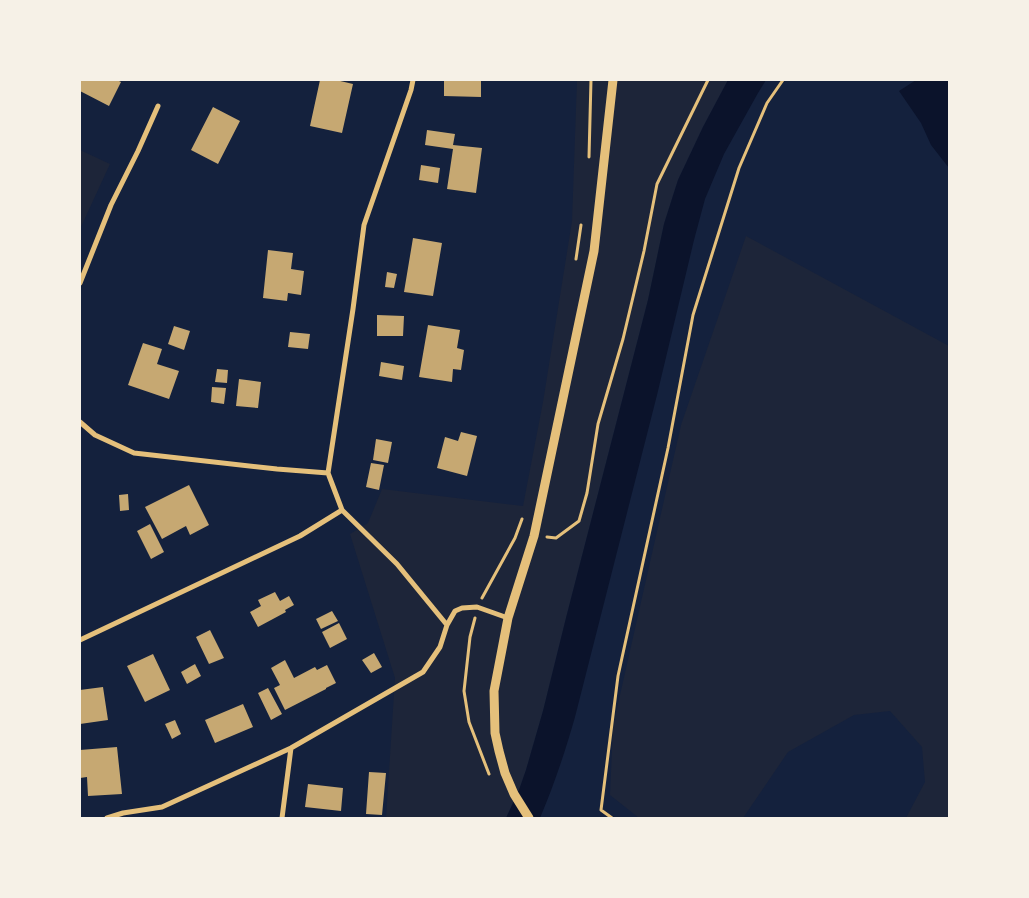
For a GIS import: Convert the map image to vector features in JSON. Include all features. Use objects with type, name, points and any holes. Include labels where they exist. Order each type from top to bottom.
[{"type":"street","points":[[413,80],[412,90],[364,225],[328,472],[342,510],[397,564],[447,625]]},
{"type":"street","points":[[529,818],[514,794],[505,773],[495,733],[494,691],[508,618],[534,536],[594,251],[613,80]]},
{"type":"street","points":[[80,283],[111,204],[158,106]]},
{"type":"street","points":[[80,422],[95,435],[134,453],[277,469],[328,472]]},
{"type":"street","points":[[80,640],[300,536],[342,510]]},
{"type":"street","points":[[107,818],[123,813],[162,807],[291,748],[423,672],[440,646],[447,625],[455,611],[462,608],[478,607],[508,618]]},
{"type":"street","points":[[282,818],[291,748]]},
{"type":"path","points":[[588,164],[591,80]]},
{"type":"path","points":[[534,536],[556,538],[579,521],[587,493],[598,424],[623,339],[644,251],[657,184],[708,80]]},
{"type":"path","points":[[612,818],[601,810],[618,676],[668,448],[693,315],[739,168],[767,103],[783,80]]},
{"type":"path","points":[[576,265],[582,219]]},
{"type":"path","points":[[489,774],[469,722],[464,691],[470,637],[478,607],[515,538],[523,516]]},
{"type":"shaded area","points":[[577,80],[728,80],[678,180],[664,224],[648,300],[543,711],[519,790],[506,818],[386,818],[395,678],[350,534],[368,523],[382,489],[523,506],[543,402],[572,221]]},
{"type":"shaded area","points":[[728,80],[766,80],[724,154],[705,199],[575,717],[555,781],[540,818],[506,818],[526,770],[543,711],[648,300],[664,224],[678,180]]},
{"type":"shaded area","points":[[916,80],[949,80],[949,168],[931,145],[921,123],[899,91]]},
{"type":"shaded area","points":[[80,150],[110,164],[80,229]]},
{"type":"shaded area","points":[[746,236],[949,346],[949,818],[906,818],[925,782],[922,747],[890,711],[854,715],[788,752],[743,818],[639,818],[610,795],[613,726],[681,425]]},
{"type":"building","points":[[80,80],[117,80],[121,82],[109,106],[80,91]]},
{"type":"building","points":[[320,80],[336,80],[353,84],[342,133],[310,126]]},
{"type":"building","points":[[444,80],[481,80],[481,97],[444,96]]},
{"type":"building","points":[[213,107],[240,121],[218,164],[191,150]]},
{"type":"building","points":[[427,130],[455,134],[453,145],[482,148],[476,193],[447,189],[453,149],[425,145]]},
{"type":"building","points":[[421,165],[440,168],[438,183],[419,180]]},
{"type":"building","points":[[413,238],[442,243],[433,296],[404,292]]},
{"type":"building","points":[[268,250],[293,253],[291,269],[304,271],[301,295],[288,293],[287,301],[263,298]]},
{"type":"building","points":[[387,272],[397,274],[394,288],[385,287]]},
{"type":"building","points":[[377,315],[404,316],[403,336],[377,336]]},
{"type":"building","points":[[428,325],[460,330],[457,348],[464,350],[461,370],[453,369],[452,382],[419,377]]},
{"type":"building","points":[[174,326],[190,331],[184,350],[168,344]]},
{"type":"building","points":[[290,332],[310,334],[308,349],[288,347]]},
{"type":"building","points":[[143,343],[162,349],[157,364],[179,371],[169,399],[128,385]]},
{"type":"building","points":[[381,362],[404,366],[402,380],[379,376]]},
{"type":"building","points":[[217,369],[228,370],[227,383],[215,382]]},
{"type":"building","points":[[239,379],[261,382],[258,408],[236,406]]},
{"type":"building","points":[[212,387],[226,388],[224,404],[211,402]]},
{"type":"building","points":[[461,432],[477,436],[467,476],[437,468],[445,437],[458,441]]},
{"type":"building","points":[[376,439],[392,442],[388,463],[373,460]]},
{"type":"building","points":[[371,463],[384,465],[379,490],[366,487]]},
{"type":"building","points":[[189,485],[209,525],[190,535],[186,526],[162,539],[145,507]]},
{"type":"building","points":[[128,494],[129,510],[120,511],[119,495]]},
{"type":"building","points":[[150,524],[164,552],[151,559],[137,531]]},
{"type":"building","points":[[275,592],[280,601],[289,596],[294,605],[285,610],[286,612],[258,627],[250,612],[261,606],[258,600]]},
{"type":"building","points":[[332,611],[338,621],[321,629],[316,619]]},
{"type":"building","points":[[339,623],[347,639],[330,648],[322,632]]},
{"type":"building","points":[[210,630],[224,658],[209,664],[196,637]]},
{"type":"building","points":[[374,653],[382,667],[371,673],[362,660]]},
{"type":"building","points":[[153,654],[170,690],[145,702],[127,666]]},
{"type":"building","points":[[285,660],[294,678],[315,667],[317,670],[327,665],[336,683],[285,710],[274,688],[280,685],[271,668]]},
{"type":"building","points":[[195,664],[201,676],[187,684],[181,672]]},
{"type":"building","points":[[103,687],[108,720],[80,724],[80,690]]},
{"type":"building","points":[[268,688],[282,714],[271,720],[258,693]]},
{"type":"building","points":[[243,704],[253,727],[215,743],[205,720]]},
{"type":"building","points":[[175,720],[181,734],[172,739],[165,724]]},
{"type":"building","points":[[117,747],[122,794],[88,796],[87,777],[80,778],[80,750]]},
{"type":"building","points":[[369,772],[386,773],[382,815],[366,814]]},
{"type":"building","points":[[308,784],[343,788],[341,811],[305,807]]}]
